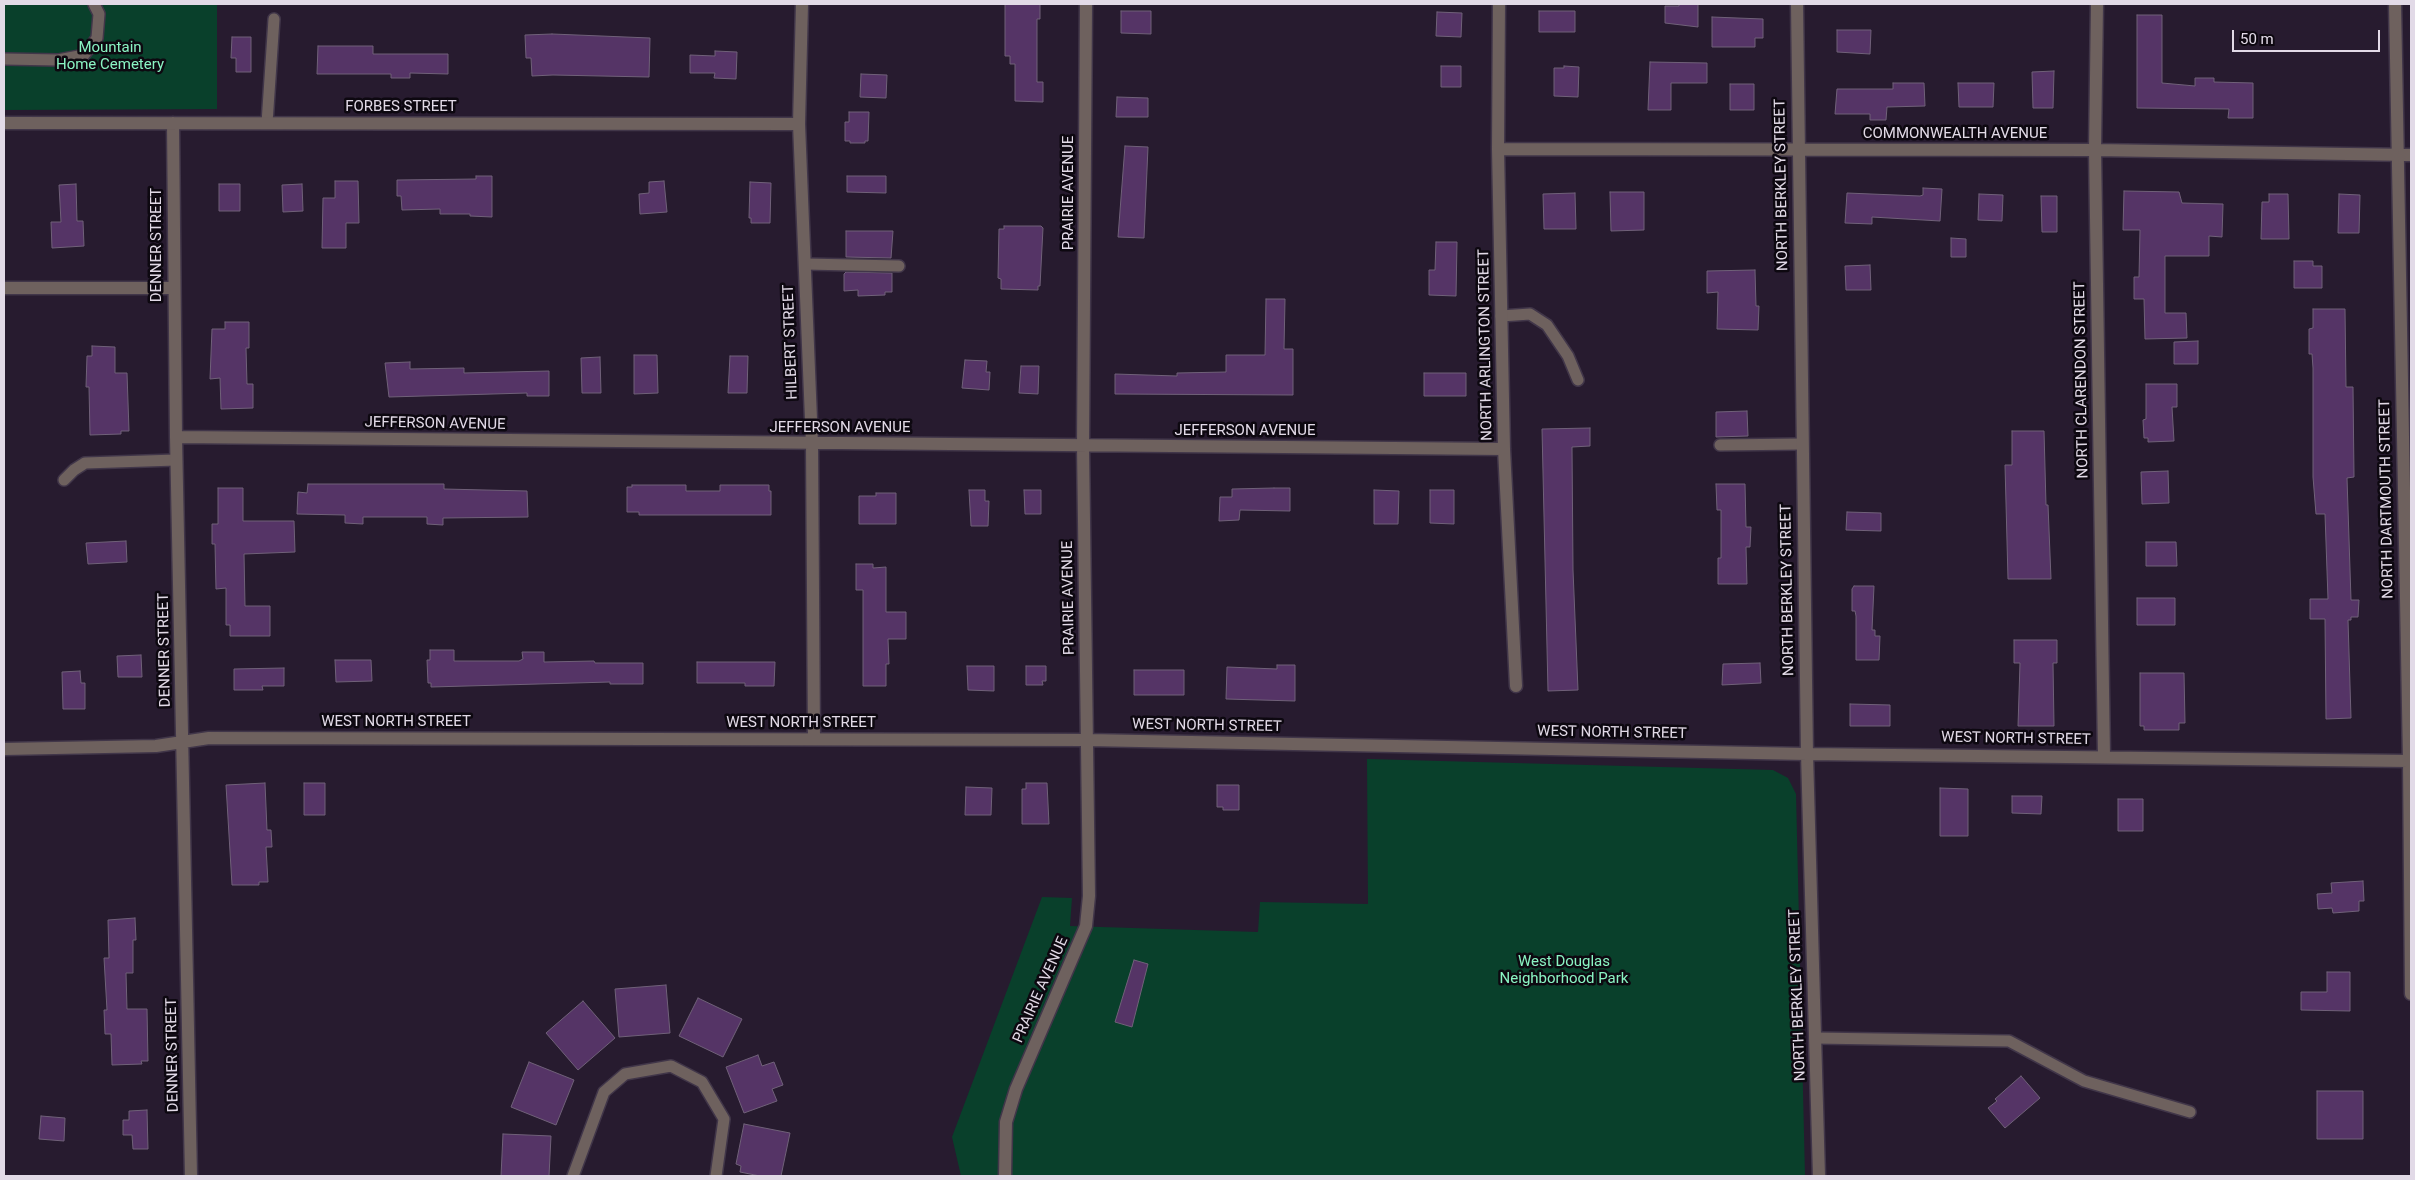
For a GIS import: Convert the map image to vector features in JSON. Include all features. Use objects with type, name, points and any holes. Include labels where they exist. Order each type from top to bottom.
[{"type":"street","name":"HILBERT STREET","points":[[802,4],[799,124],[812,444],[814,739]]},
{"type":"street","name":"PRAIRIE AVENUE","points":[[1005,1176],[1006,1122],[1016,1089],[1086,926],[1089,896],[1083,446],[1086,4]]},
{"type":"street","name":"NORTH ARLINGTON STREET","points":[[1499,4],[1498,149],[1504,449],[1516,686]]},
{"type":"street","name":"NORTH BERKLEY STREET","points":[[1797,4],[1807,754],[1819,1176]]},
{"type":"street","name":"NORTH CLARENDON STREET","points":[[2097,4],[2095,150],[2104,756]]},
{"type":"street","name":"NORTH DARTMOUTH STREET","points":[[2395,4],[2396,154],[2409,761],[2411,994]]},
{"type":"street","name":"DENNER STREET","points":[[173,122],[176,460],[191,1176]]},
{"type":"street","name":"FORBES STREET","points":[[4,123],[799,124]]},
{"type":"street","name":"COMMONWEALTH AVENUE","points":[[1498,149],[2095,150],[2411,155]]},
{"type":"street","points":[[4,288],[174,288]]},
{"type":"street","name":"JEFFERSON AVENUE","points":[[176,437],[1504,449]]},
{"type":"street","name":"WEST NORTH STREET","points":[[4,749],[156,746],[209,738],[1088,740],[1807,754],[2409,761]]},
{"type":"lane","points":[[4,59],[58,60],[84,54],[97,38],[99,14],[94,4]]},
{"type":"lane","points":[[267,123],[274,19]]},
{"type":"lane","points":[[805,264],[899,266]]},
{"type":"lane","points":[[1501,316],[1530,314],[1547,325],[1568,356],[1578,380]]},
{"type":"lane","points":[[1720,445],[1802,444]]},
{"type":"lane","points":[[64,480],[85,463],[176,460]]},
{"type":"lane","points":[[1815,1038],[2009,1042],[2084,1080],[2190,1112]]},
{"type":"lane","points":[[573,1176],[604,1092],[625,1074],[671,1066],[702,1082],[724,1119],[716,1176]]},
{"type":"green space","name":"Mountain Home Cemetery","points":[[4,4],[217,4],[217,109],[4,110]]},
{"type":"green space","name":"West Douglas Neighborhood Park","points":[[1367,759],[1773,770],[1788,778],[1796,794],[1805,1176],[961,1176],[952,1137],[1042,897],[1072,898],[1070,926],[1258,932],[1260,902],[1368,904]]},
{"type":"building","points":[[1005,4],[1040,4],[1040,19],[1037,19],[1037,82],[1043,82],[1043,102],[1015,101],[1015,64],[1010,64],[1010,56],[1005,56]]},
{"type":"building","points":[[1679,4],[1698,4],[1698,27],[1665,23],[1665,6],[1679,6]]},
{"type":"building","points":[[1121,11],[1151,11],[1151,34],[1121,33]]},
{"type":"building","points":[[1539,11],[1575,11],[1575,32],[1539,32]]},
{"type":"building","points":[[1437,12],[1462,13],[1461,37],[1436,36]]},
{"type":"building","points":[[2137,15],[2162,15],[2162,83],[2195,86],[2195,78],[2214,78],[2214,82],[2253,83],[2253,118],[2228,118],[2229,109],[2137,108]]},
{"type":"building","points":[[1712,17],[1763,19],[1763,38],[1755,38],[1755,47],[1712,47]]},
{"type":"building","points":[[1837,30],[1871,30],[1870,54],[1837,52]]},
{"type":"building","points":[[552,34],[650,38],[649,77],[532,76],[531,58],[526,58],[525,35]]},
{"type":"building","points":[[232,37],[251,37],[251,72],[236,72],[236,58],[231,58]]},
{"type":"building","points":[[318,46],[373,46],[373,54],[448,54],[448,74],[410,73],[410,78],[391,78],[391,74],[317,74]]},
{"type":"building","points":[[715,51],[737,52],[736,79],[714,78],[715,73],[690,73],[690,55],[715,56]]},
{"type":"building","points":[[1650,62],[1707,63],[1707,83],[1671,83],[1671,110],[1648,110]]},
{"type":"building","points":[[1441,66],[1461,66],[1461,87],[1441,87]]},
{"type":"building","points":[[1564,66],[1579,67],[1578,97],[1554,96],[1554,68],[1564,68]]},
{"type":"building","points":[[2054,71],[2053,108],[2033,108],[2032,72]]},
{"type":"building","points":[[861,74],[887,75],[886,98],[860,97]]},
{"type":"building","points":[[1893,83],[1924,83],[1925,106],[1887,107],[1886,120],[1870,120],[1870,114],[1835,114],[1837,89],[1893,89]]},
{"type":"building","points":[[1958,83],[1994,83],[1993,107],[1959,107]]},
{"type":"building","points":[[1730,84],[1754,84],[1754,110],[1730,110]]},
{"type":"building","points":[[1117,97],[1148,98],[1148,117],[1116,117]]},
{"type":"building","points":[[849,112],[869,112],[868,141],[865,141],[865,143],[845,141],[845,122],[849,122]]},
{"type":"building","points":[[1125,146],[1148,147],[1144,238],[1118,237]]},
{"type":"building","points":[[476,176],[492,176],[492,217],[470,216],[470,214],[440,214],[440,209],[402,210],[401,196],[397,196],[397,180],[476,179]]},
{"type":"building","points":[[847,176],[886,176],[886,193],[847,192]]},
{"type":"building","points":[[335,181],[358,181],[359,223],[346,223],[346,248],[322,248],[323,198],[335,198]]},
{"type":"building","points":[[664,181],[667,212],[640,214],[639,194],[649,193],[649,182]]},
{"type":"building","points":[[750,182],[771,183],[770,223],[751,223],[751,218],[749,218]]},
{"type":"building","points":[[76,184],[77,221],[83,221],[84,246],[52,248],[51,222],[61,222],[59,185]]},
{"type":"building","points":[[219,184],[240,184],[240,211],[219,211]]},
{"type":"building","points":[[302,184],[303,211],[283,212],[282,185]]},
{"type":"building","points":[[1923,188],[1942,189],[1940,221],[1872,217],[1872,224],[1845,223],[1847,193],[1920,196],[1923,195]]},
{"type":"building","points":[[2124,191],[2179,192],[2182,203],[2223,204],[2222,237],[2209,236],[2209,256],[2165,256],[2165,313],[2186,313],[2187,338],[2145,339],[2144,299],[2134,299],[2134,277],[2139,277],[2140,230],[2123,230]]},
{"type":"building","points":[[1610,192],[1644,192],[1644,230],[1611,231]]},
{"type":"building","points":[[1575,193],[1576,229],[1544,229],[1543,194]]},
{"type":"building","points":[[1979,194],[2003,195],[2002,221],[1978,220]]},
{"type":"building","points":[[2269,194],[2288,194],[2289,239],[2261,239],[2262,202],[2269,202]]},
{"type":"building","points":[[2339,194],[2360,195],[2359,233],[2338,233]]},
{"type":"building","points":[[2041,196],[2057,196],[2057,232],[2042,232]]},
{"type":"building","points":[[1004,226],[1041,226],[1043,228],[1040,286],[1038,286],[1038,290],[1001,289],[1001,279],[998,278],[999,229],[1004,229]]},
{"type":"building","points":[[846,231],[893,231],[891,258],[846,257]]},
{"type":"building","points":[[1951,238],[1966,239],[1966,257],[1951,257]]},
{"type":"building","points":[[1436,242],[1457,242],[1456,296],[1429,295],[1429,270],[1435,270]]},
{"type":"building","points":[[2294,261],[2313,261],[2313,266],[2322,266],[2322,288],[2294,288]]},
{"type":"building","points":[[1870,265],[1871,290],[1846,290],[1845,266]]},
{"type":"building","points":[[1755,270],[1756,306],[1759,306],[1758,330],[1717,329],[1718,292],[1707,293],[1707,271]]},
{"type":"building","points":[[846,272],[892,273],[892,292],[885,292],[885,295],[858,296],[858,290],[844,291],[844,274]]},
{"type":"building","points":[[1266,299],[1285,299],[1284,349],[1293,349],[1293,395],[1115,394],[1115,374],[1177,376],[1177,373],[1226,372],[1226,355],[1265,355]]},
{"type":"building","points":[[2313,309],[2345,309],[2346,387],[2353,387],[2354,477],[2347,478],[2351,600],[2359,600],[2358,617],[2351,617],[2351,620],[2348,620],[2351,718],[2326,719],[2325,619],[2310,619],[2310,599],[2328,599],[2325,514],[2316,514],[2313,477],[2313,368],[2312,354],[2309,354],[2309,329],[2313,328]]},
{"type":"building","points":[[225,322],[249,322],[249,348],[246,348],[247,384],[253,384],[253,408],[221,409],[220,378],[210,379],[212,329],[225,329]]},
{"type":"building","points":[[2198,341],[2198,364],[2174,364],[2174,342]]},
{"type":"building","points":[[92,346],[115,347],[115,373],[127,373],[129,431],[121,431],[121,434],[90,435],[89,387],[86,387],[87,356],[92,356]]},
{"type":"building","points":[[634,355],[657,355],[658,393],[634,394]]},
{"type":"building","points":[[730,356],[748,356],[747,393],[728,393]]},
{"type":"building","points":[[600,357],[601,393],[582,393],[581,358]]},
{"type":"building","points":[[965,360],[987,361],[986,372],[990,372],[989,390],[962,388]]},
{"type":"building","points":[[410,362],[410,369],[464,368],[464,373],[549,371],[549,396],[527,396],[527,393],[389,397],[385,363]]},
{"type":"building","points":[[1021,366],[1039,366],[1038,394],[1019,393]]},
{"type":"building","points":[[1424,373],[1466,373],[1466,396],[1424,396]]},
{"type":"building","points":[[2146,384],[2177,384],[2177,407],[2172,407],[2174,441],[2148,442],[2148,438],[2144,438],[2143,420],[2146,419]]},
{"type":"building","points":[[1747,411],[1748,436],[1716,437],[1716,412]]},
{"type":"building","points":[[1590,428],[1590,446],[1572,447],[1573,570],[1578,690],[1548,691],[1542,429]]},
{"type":"building","points":[[2012,431],[2044,431],[2051,579],[2008,579],[2005,465],[2012,465]]},
{"type":"building","points":[[2168,471],[2169,503],[2142,504],[2141,472]]},
{"type":"building","points":[[308,484],[444,484],[444,489],[527,491],[528,517],[443,518],[443,525],[427,524],[427,517],[363,517],[363,524],[345,523],[345,515],[297,514],[298,492],[307,493]]},
{"type":"building","points":[[1716,484],[1745,484],[1746,527],[1751,527],[1750,547],[1746,547],[1747,584],[1718,584],[1718,558],[1721,558],[1721,510],[1717,510]]},
{"type":"building","points":[[632,485],[686,485],[686,491],[720,491],[720,485],[769,485],[769,491],[771,491],[771,515],[639,515],[639,512],[627,512],[627,487],[632,487]]},
{"type":"building","points":[[218,488],[243,488],[243,521],[294,521],[295,552],[244,554],[245,606],[270,606],[270,636],[230,636],[230,625],[226,625],[226,588],[216,589],[215,544],[212,544],[212,524],[218,524]]},
{"type":"building","points":[[1290,488],[1290,511],[1240,510],[1239,520],[1219,521],[1220,497],[1232,497],[1232,489]]},
{"type":"building","points":[[969,490],[985,490],[985,501],[989,501],[988,526],[971,526]]},
{"type":"building","points":[[1024,490],[1041,490],[1041,514],[1025,514]]},
{"type":"building","points":[[1374,490],[1399,491],[1398,524],[1374,524]]},
{"type":"building","points":[[1430,490],[1454,490],[1454,524],[1430,523]]},
{"type":"building","points":[[876,493],[896,493],[896,524],[859,524],[859,496],[876,496]]},
{"type":"building","points":[[1847,512],[1881,513],[1881,531],[1846,530]]},
{"type":"building","points":[[126,541],[127,562],[88,564],[86,543]]},
{"type":"building","points":[[2146,542],[2176,542],[2177,566],[2146,566]]},
{"type":"building","points":[[856,564],[873,564],[873,568],[886,567],[886,612],[906,612],[906,639],[888,639],[889,664],[886,664],[886,686],[863,686],[863,590],[856,590]]},
{"type":"building","points":[[1854,586],[1874,586],[1872,630],[1875,630],[1875,636],[1880,636],[1879,660],[1856,660],[1856,616],[1855,611],[1852,611],[1852,589]]},
{"type":"building","points":[[2137,598],[2175,598],[2175,625],[2137,625]]},
{"type":"building","points":[[2014,640],[2057,640],[2057,663],[2053,663],[2054,726],[2018,726],[2020,663],[2014,663]]},
{"type":"building","points":[[430,650],[454,650],[454,661],[519,661],[523,659],[522,652],[544,652],[544,662],[594,661],[595,663],[643,663],[643,684],[610,684],[610,682],[431,687],[431,683],[428,683],[427,660],[430,660]]},
{"type":"building","points":[[141,655],[142,677],[118,677],[117,656]]},
{"type":"building","points":[[335,660],[371,660],[372,681],[336,682]]},
{"type":"building","points":[[697,662],[775,662],[774,686],[745,686],[745,683],[697,683]]},
{"type":"building","points":[[1760,663],[1761,683],[1722,685],[1723,664]]},
{"type":"building","points":[[1277,665],[1295,665],[1295,701],[1226,699],[1227,667],[1277,669]]},
{"type":"building","points":[[967,666],[994,666],[994,691],[968,690]]},
{"type":"building","points":[[1026,666],[1046,666],[1046,681],[1042,681],[1043,685],[1026,685]]},
{"type":"building","points":[[284,668],[284,686],[262,686],[263,690],[234,690],[234,669]]},
{"type":"building","points":[[1134,670],[1184,670],[1184,695],[1134,695]]},
{"type":"building","points":[[80,671],[81,683],[85,683],[85,709],[63,709],[62,672]]},
{"type":"building","points":[[2140,673],[2184,673],[2185,723],[2179,723],[2179,730],[2144,730],[2144,726],[2140,726]]},
{"type":"building","points":[[1850,704],[1890,705],[1890,726],[1850,726]]},
{"type":"building","points":[[265,783],[267,830],[271,830],[272,847],[266,847],[268,882],[259,882],[259,885],[232,885],[226,785]]},
{"type":"building","points":[[304,783],[325,783],[325,815],[304,815]]},
{"type":"building","points":[[1026,783],[1047,783],[1049,824],[1022,824],[1022,789],[1026,789]]},
{"type":"building","points":[[1217,785],[1239,785],[1239,810],[1223,810],[1223,807],[1217,807]]},
{"type":"building","points":[[966,787],[992,788],[991,815],[965,815]]},
{"type":"building","points":[[1940,788],[1968,789],[1968,836],[1940,836]]},
{"type":"building","points":[[2012,796],[2042,796],[2041,814],[2012,813]]},
{"type":"building","points":[[2118,799],[2143,799],[2143,831],[2118,831]]},
{"type":"building","points":[[2363,881],[2364,901],[2359,901],[2359,911],[2333,913],[2332,908],[2318,909],[2317,894],[2332,893],[2331,883]]},
{"type":"building","points":[[135,918],[136,940],[133,940],[133,973],[126,973],[127,1009],[147,1009],[148,1061],[141,1061],[142,1064],[112,1065],[111,1034],[105,1034],[104,1010],[107,1010],[104,958],[109,958],[108,920]]},
{"type":"building","points":[[1134,960],[1148,964],[1132,1027],[1115,1022]]},
{"type":"building","points":[[2327,972],[2350,972],[2350,1011],[2301,1010],[2301,992],[2327,992]]},
{"type":"building","points":[[666,985],[670,1033],[619,1037],[615,989]]},
{"type":"building","points":[[698,998],[742,1019],[723,1057],[679,1036]]},
{"type":"building","points":[[583,1001],[615,1038],[578,1070],[546,1033]]},
{"type":"building","points":[[758,1055],[762,1066],[774,1062],[783,1085],[772,1089],[777,1101],[744,1113],[726,1067]]},
{"type":"building","points":[[529,1062],[574,1080],[556,1125],[511,1107]]},
{"type":"building","points":[[2021,1076],[2040,1098],[2005,1128],[1988,1108],[1997,1101],[1995,1099]]},
{"type":"building","points":[[2317,1091],[2363,1091],[2363,1139],[2317,1139]]},
{"type":"building","points":[[147,1110],[148,1149],[133,1149],[132,1135],[123,1135],[123,1120],[129,1120],[129,1111]]},
{"type":"building","points":[[41,1116],[65,1118],[64,1141],[39,1139]]},
{"type":"building","points":[[744,1124],[790,1133],[781,1176],[760,1176],[740,1172],[741,1166],[736,1164]]},
{"type":"building","points":[[503,1134],[551,1136],[549,1176],[501,1176]]}]
